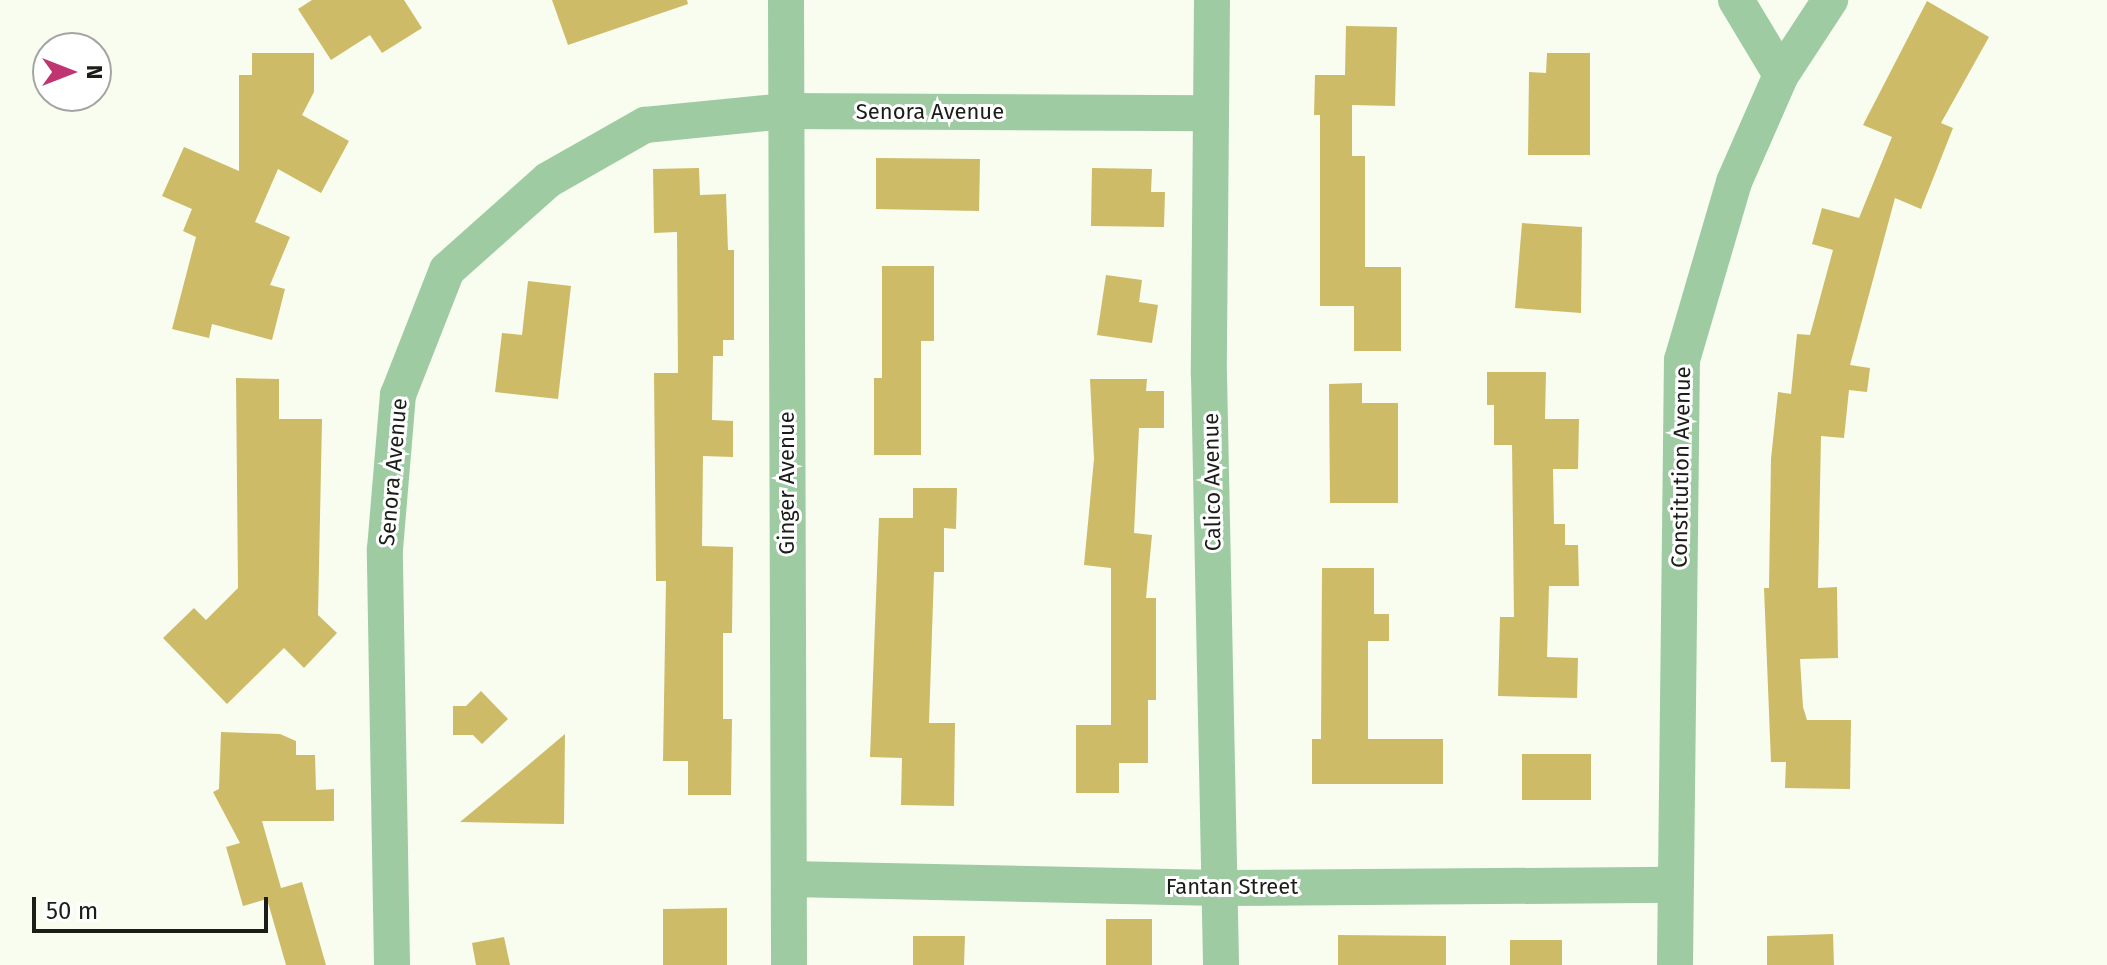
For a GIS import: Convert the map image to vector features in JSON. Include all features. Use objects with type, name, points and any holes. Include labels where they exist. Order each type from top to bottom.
[{"type":"street","name":"Ginger Avenue","points":[[786,0],[789,965]]},
{"type":"street","name":"Calico Avenue","points":[[1212,0],[1208,113],[1221,965]]},
{"type":"street","points":[[1736,0],[1781,75]]},
{"type":"street","name":"Constitution Avenue","points":[[1675,965],[1682,360],[1734,182],[1781,75],[1830,0]]},
{"type":"street","name":"Senora Avenue","points":[[392,965],[386,534],[398,395],[447,270],[548,180],[645,125],[786,111],[1208,113]]},
{"type":"street","name":"Fantan Street","points":[[789,879],[1220,888],[1674,885]]},
{"type":"building","points":[[312,0],[404,0],[422,28],[382,53],[370,35],[331,60],[298,9]]},
{"type":"building","points":[[552,0],[687,0],[688,4],[568,45]]},
{"type":"building","points":[[1927,1],[1989,37],[1941,123],[1953,128],[1921,209],[1895,198],[1850,365],[1870,368],[1867,392],[1849,390],[1844,438],[1821,436],[1818,588],[1837,587],[1838,658],[1800,659],[1803,707],[1807,720],[1851,720],[1850,789],[1785,788],[1786,762],[1771,762],[1764,588],[1769,588],[1771,459],[1778,392],[1791,394],[1797,334],[1810,335],[1833,250],[1812,244],[1822,208],[1859,218],[1892,137],[1863,125]]},
{"type":"building","points":[[1346,26],[1397,27],[1395,106],[1352,105],[1352,156],[1365,156],[1365,267],[1401,267],[1401,351],[1354,351],[1354,306],[1320,306],[1320,115],[1314,115],[1315,75],[1345,75]]},
{"type":"building","points":[[252,53],[314,53],[314,92],[302,115],[349,141],[321,193],[278,169],[255,222],[290,237],[270,285],[285,289],[272,340],[212,324],[209,338],[172,329],[196,237],[183,231],[192,209],[162,196],[184,147],[239,171],[239,75],[252,75]]},
{"type":"building","points":[[1547,53],[1590,53],[1590,155],[1528,155],[1529,72],[1546,73]]},
{"type":"building","points":[[876,158],[980,159],[979,211],[876,209]]},
{"type":"building","points":[[699,168],[700,195],[726,194],[728,250],[734,250],[734,340],[723,340],[723,356],[713,356],[712,420],[733,421],[733,457],[703,456],[702,546],[733,547],[732,633],[723,633],[723,719],[732,719],[731,795],[688,795],[688,761],[663,761],[666,581],[656,581],[654,373],[678,373],[677,232],[654,233],[653,169]]},
{"type":"building","points":[[1092,168],[1152,169],[1151,192],[1165,192],[1164,227],[1091,226]]},
{"type":"building","points":[[1522,223],[1582,227],[1581,313],[1515,308]]},
{"type":"building","points":[[882,266],[934,266],[934,341],[921,341],[921,455],[874,455],[874,378],[882,378]]},
{"type":"building","points":[[1106,275],[1142,280],[1139,302],[1158,305],[1152,343],[1097,335]]},
{"type":"building","points":[[528,281],[571,286],[558,399],[495,392],[502,333],[522,335]]},
{"type":"building","points":[[1487,372],[1546,372],[1545,419],[1579,419],[1578,469],[1553,469],[1554,524],[1565,524],[1565,545],[1578,545],[1579,586],[1549,586],[1547,657],[1578,658],[1577,698],[1498,696],[1500,617],[1514,617],[1512,445],[1494,445],[1494,405],[1487,405]]},
{"type":"building","points":[[236,378],[279,379],[279,419],[322,419],[318,615],[337,633],[304,668],[284,648],[227,704],[163,638],[194,608],[206,620],[238,588]]},
{"type":"building","points":[[1090,379],[1147,379],[1146,391],[1164,391],[1164,428],[1139,428],[1134,533],[1152,535],[1146,598],[1156,598],[1156,700],[1148,700],[1148,763],[1119,763],[1119,793],[1076,793],[1076,725],[1111,725],[1111,568],[1084,565],[1094,459]]},
{"type":"building","points":[[1362,383],[1362,403],[1398,403],[1398,503],[1330,503],[1329,384]]},
{"type":"building","points":[[913,488],[957,488],[956,529],[944,528],[944,572],[934,572],[929,723],[955,723],[954,806],[901,805],[902,758],[870,757],[879,518],[913,518]]},
{"type":"building","points":[[1322,568],[1374,568],[1374,614],[1389,614],[1389,641],[1368,641],[1368,739],[1443,739],[1443,784],[1312,784],[1312,739],[1321,739]]},
{"type":"building","points":[[481,691],[508,719],[482,744],[473,735],[453,735],[453,706],[466,706]]},
{"type":"building","points":[[221,732],[280,734],[296,741],[296,755],[315,755],[316,790],[334,789],[334,821],[262,821],[281,888],[302,882],[326,965],[286,965],[267,899],[243,906],[226,847],[240,843],[213,792],[219,789]]},
{"type":"building","points":[[565,734],[564,824],[460,822],[507,783]]},
{"type":"building","points":[[1522,754],[1591,754],[1591,800],[1522,800]]},
{"type":"building","points":[[727,908],[727,965],[663,965],[663,909]]},
{"type":"building","points":[[1106,919],[1152,919],[1152,965],[1106,965]]},
{"type":"building","points":[[1833,934],[1834,965],[1767,965],[1767,936]]},
{"type":"building","points":[[1338,935],[1446,936],[1446,965],[1338,965]]},
{"type":"building","points":[[913,936],[965,936],[964,965],[913,965]]},
{"type":"building","points":[[504,937],[510,965],[476,965],[472,943]]},
{"type":"building","points":[[1510,940],[1562,940],[1562,965],[1510,965]]}]
